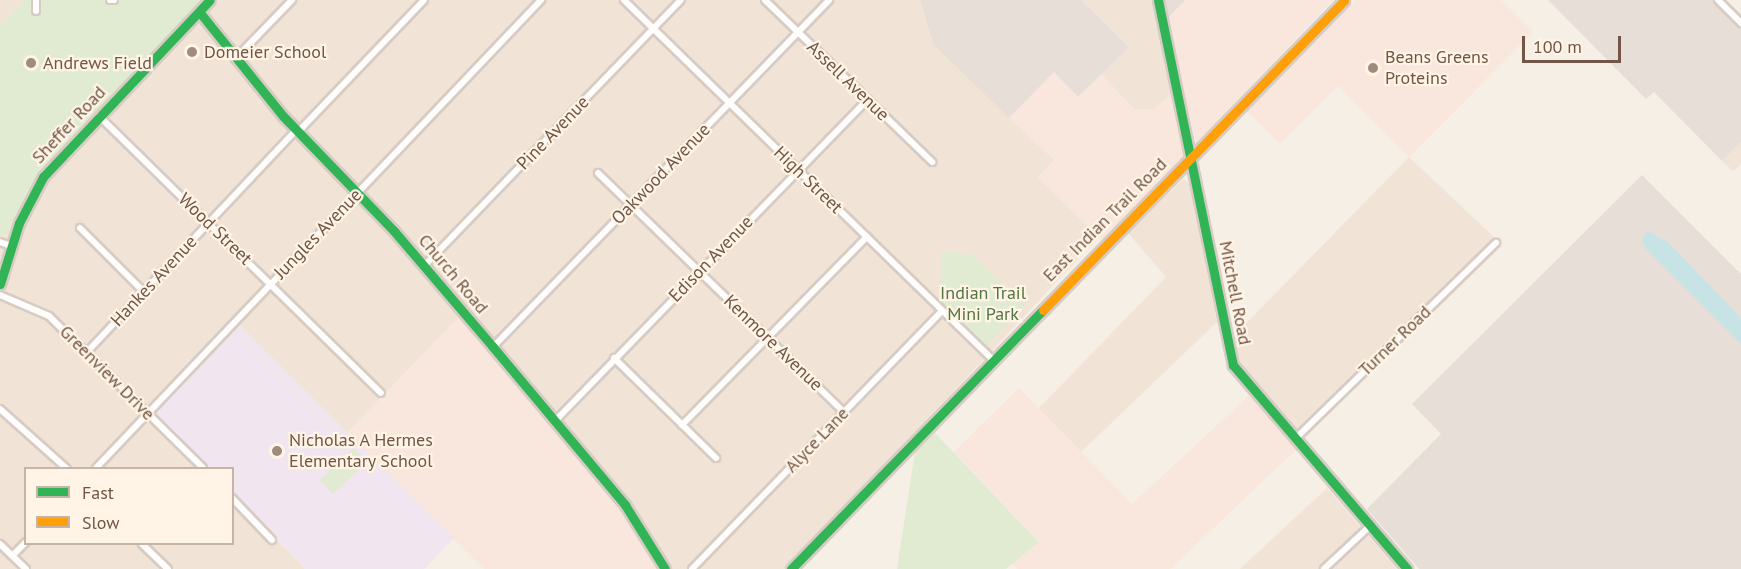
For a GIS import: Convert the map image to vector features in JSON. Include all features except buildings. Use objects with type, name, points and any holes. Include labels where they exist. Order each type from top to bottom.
[{"type":"street","points":[[36,0],[36,11]]},
{"type":"street","name":"Sheffer Road","points":[[0,284],[11,246],[43,177],[98,116],[201,14],[210,0]]},
{"type":"street","points":[[235,59],[292,0]]},
{"type":"street","name":"Hankes Avenue","points":[[87,352],[424,0]]},
{"type":"street","name":"Jungles Avenue","points":[[97,467],[541,0]]},
{"type":"street","name":"High Street","points":[[624,0],[992,359]]},
{"type":"street","name":"Pine Avenue","points":[[424,265],[681,0]]},
{"type":"street","name":"Assell Avenue","points":[[765,0],[932,162]]},
{"type":"street","name":"Oakwood Avenue","points":[[493,347],[829,0]]},
{"type":"street","name":"Mitchell Road","points":[[1158,0],[1233,366],[1407,569]]},
{"type":"street","name":"East Indian Trail Road","points":[[791,569],[992,359],[1344,0]]},
{"type":"street","points":[[1718,0],[1741,23]]},
{"type":"street","name":"Church Road","points":[[201,14],[235,59],[297,131],[424,265],[555,421],[625,506],[665,569]]},
{"type":"street","name":"Edison Avenue","points":[[555,421],[868,99]]},
{"type":"street","name":"Wood Street","points":[[98,116],[381,393]]},
{"type":"street","name":"Kenmore Avenue","points":[[598,173],[844,412]]},
{"type":"street","points":[[80,228],[144,292]]},
{"type":"street","points":[[682,425],[867,237]]},
{"type":"street","points":[[0,242],[11,246]]},
{"type":"street","name":"Turner Road","points":[[1294,439],[1496,243]]},
{"type":"street","name":"Greenview Drive","points":[[0,295],[41,309],[202,467]]},
{"type":"street","name":"Alyce Lane","points":[[692,569],[942,311]]},
{"type":"street","points":[[615,358],[716,458]]},
{"type":"street","points":[[0,409],[65,467]]},
{"type":"street","points":[[234,500],[272,540]]},
{"type":"street","points":[[1324,569],[1370,526]]},
{"type":"street","points":[[0,544],[26,569]]},
{"type":"street","points":[[12,556],[24,544]]},
{"type":"street","points":[[144,545],[168,569]]},
{"type":"shaded area","points":[[0,0],[920,0],[933,44],[1054,160],[1038,177],[1099,237],[786,569],[662,569],[462,314],[347,433],[239,325],[153,414],[205,467],[24,467],[24,545],[234,545],[234,496],[305,569],[0,569]]},
{"type":"shaded area","points":[[920,0],[1081,0],[1129,47],[1078,97],[1054,72],[1009,118],[933,44]]},
{"type":"shaded area","points":[[1081,0],[1154,0],[1174,92],[1154,109],[1134,109],[1101,74],[1129,47]]},
{"type":"shaded area","points":[[1163,0],[1185,0],[1167,19]]},
{"type":"shaded area","points":[[1185,0],[1333,0],[1196,143],[1167,19]]},
{"type":"shaded area","points":[[1356,0],[1501,0],[1533,32],[1409,157],[1338,86],[1280,144],[1247,111]]},
{"type":"shaded area","points":[[1548,0],[1712,0],[1741,29],[1741,142],[1722,161],[1654,92],[1646,99]]},
{"type":"shaded area","points":[[1054,72],[1078,97],[1101,74],[1134,109],[1154,109],[1174,92],[1187,155],[1103,240],[1038,177],[1054,160],[1009,118]]},
{"type":"shaded area","points":[[1741,142],[1741,164],[1733,171],[1722,161]]},
{"type":"shaded area","points":[[1409,157],[1496,239],[1296,436],[1236,364],[1229,341]]},
{"type":"shaded area","points":[[1642,175],[1741,274],[1741,569],[1419,569],[1367,509],[1441,434],[1412,404]]},
{"type":"shaded area","points":[[1183,179],[1191,184],[1217,322],[1081,452],[1038,409],[1166,277],[1128,233]]},
{"type":"shaded area","points":[[462,314],[623,507],[662,569],[484,569],[347,433]]},
{"type":"shaded area","name":"Nicholas A Hermes Elementary School","points":[[239,325],[454,538],[424,569],[305,569],[234,496],[234,467],[205,467],[153,414]]},
{"type":"shaded area","points":[[1019,388],[1132,504],[1251,394],[1298,448],[1170,569],[1017,569],[1012,564],[1039,541],[954,452]]},
{"type":"shaded area","points":[[1327,488],[1397,569],[1240,569]]},
{"type":"green space","points":[[24,0],[205,0],[43,168],[10,234],[0,236],[0,26]]},
{"type":"green space","name":"Indian Trail Mini Park","points":[[941,251],[972,254],[1025,306],[987,346],[940,301]]},
{"type":"green space","points":[[935,433],[1039,542],[1006,569],[897,569],[915,452]]},
{"type":"green space","points":[[354,448],[367,462],[333,494],[320,480]]},
{"type":"water","points":[[1648,231],[1669,243],[1741,318],[1741,344],[1645,248],[1642,238]]},
{"type":"traffic: fast","points":[[0,284],[19,223],[43,177],[210,0]]},
{"type":"traffic: fast","points":[[1158,0],[1233,365],[1407,569]]},
{"type":"traffic: fast","points":[[201,14],[283,116],[394,231],[493,347],[625,505],[665,569]]},
{"type":"traffic: fast","points":[[791,569],[1043,310]]},
{"type":"traffic: slow","points":[[1043,310],[1344,0]]},
{"type":"place","name":"Domeier School","points":[[192,52]]},
{"type":"place","name":"Andrews Field","points":[[31,63]]},
{"type":"place","name":"Beans Greens Proteins","points":[[1373,68]]},
{"type":"place","name":"Nicholas A Hermes Elementary School","points":[[277,451]]}]
